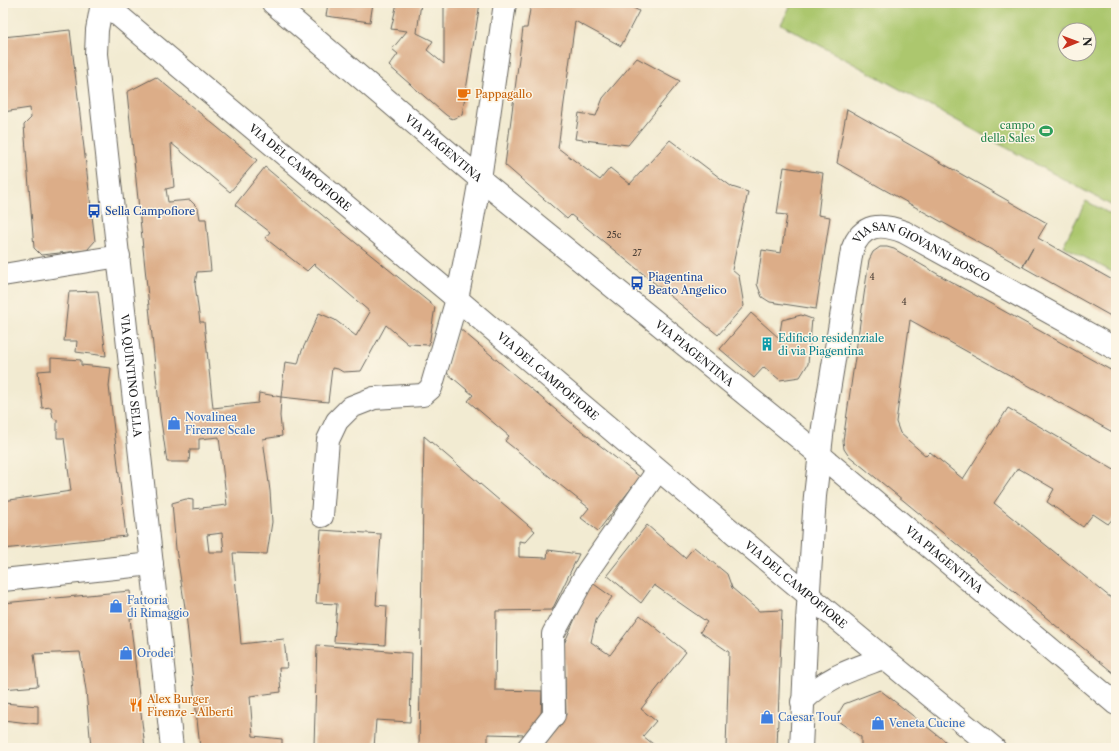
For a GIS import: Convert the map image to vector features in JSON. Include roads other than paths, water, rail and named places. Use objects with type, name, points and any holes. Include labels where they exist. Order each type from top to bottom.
[{"type":"street","name":"VIA QUINTINO SELLA","points":[[103,3],[97,30],[96,54],[172,748]]},
{"type":"street","name":"VIA DEL CAMPOFIORE","points":[[103,3],[457,299],[658,470],[883,658],[994,748]]},
{"type":"street","name":"VIA PIAGENTINA","points":[[273,3],[480,179],[820,455],[1116,704]]},
{"type":"street","points":[[322,516],[328,440],[337,421],[351,407],[374,398],[423,395],[431,388],[457,299],[480,179],[505,3]]},
{"type":"street","name":"VIA SAN GIOVANNI BOSCO","points":[[801,748],[802,702],[814,508],[820,455],[852,250],[858,236],[872,228],[885,226],[904,232],[1116,349]]},
{"type":"street","points":[[3,275],[119,256]]},
{"type":"street","points":[[528,748],[554,715],[553,634],[587,572],[658,470]]},
{"type":"street","points":[[3,580],[152,564]]},
{"type":"street","points":[[802,702],[818,687],[831,679],[883,658]]},
{"type":"place","name":"Pappagallo","points":[[464,94]]},
{"type":"place","name":"campo della Sales","points":[[1046,131]]},
{"type":"place","name":"Sella Campofiore","points":[[94,211]]},
{"type":"place","name":"Piagentina Beato Angelico","points":[[637,283]]},
{"type":"place","name":"Edificio residenziale di via Piagentina","points":[[767,344]]},
{"type":"place","name":"Novalinea Firenze Scale","points":[[174,423]]},
{"type":"place","name":"Fattoria di Rimaggio","points":[[116,606]]},
{"type":"place","name":"Orodei","points":[[126,653]]},
{"type":"place","name":"Alex Burger Firenze - Alberti","points":[[136,705]]},
{"type":"place","name":"Caesar Tour","points":[[767,717]]},
{"type":"place","name":"Veneta Cucine","points":[[878,723]]}]
